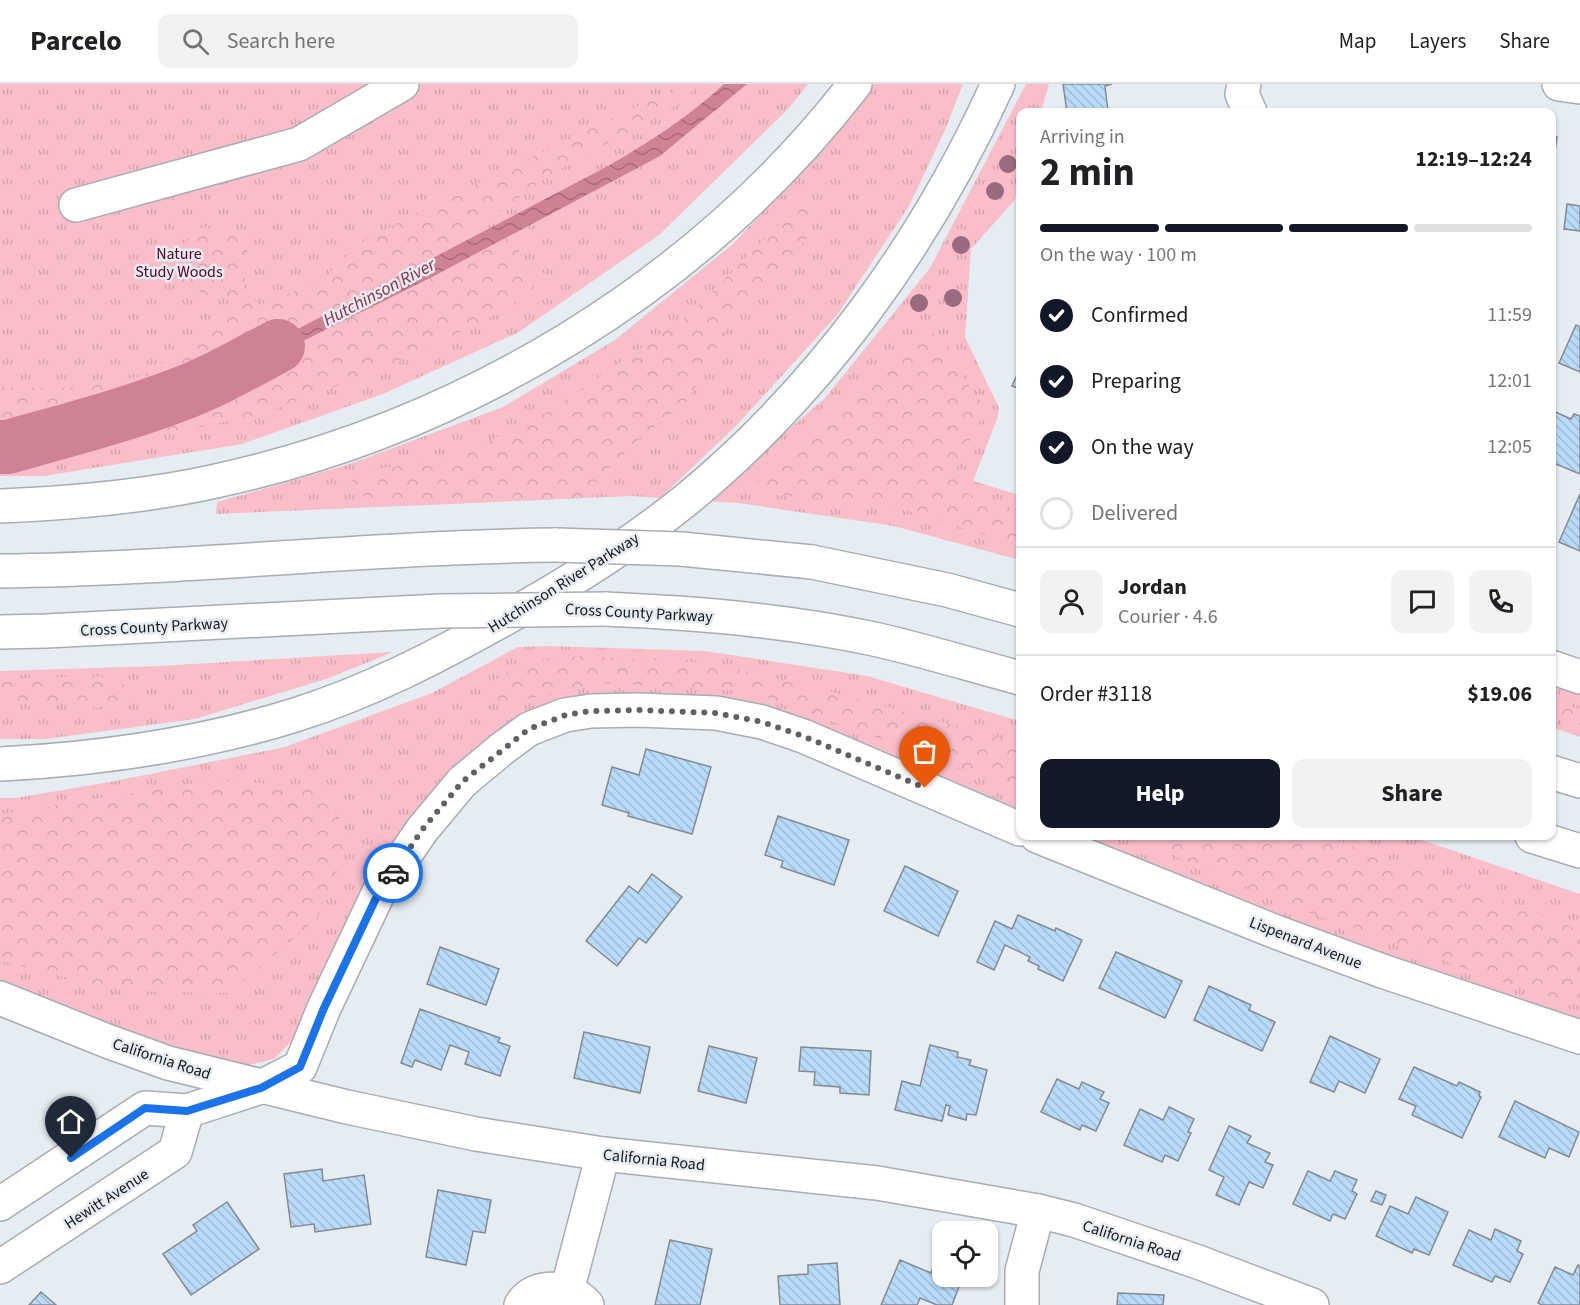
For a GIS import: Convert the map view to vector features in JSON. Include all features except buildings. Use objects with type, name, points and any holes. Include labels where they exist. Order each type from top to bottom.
[{"type":"main road","points":[[75,205],[299,144],[402,84]]},
{"type":"main road","points":[[0,506],[109,499],[235,477],[319,454],[370,437],[469,393],[516,369],[608,314],[696,248],[774,175],[855,84]]},
{"type":"main road","name":"Hutchinson River Parkway","points":[[0,764],[142,751],[244,729],[297,714],[358,691],[438,655],[546,596],[643,533],[712,477],[783,410],[818,370],[914,241],[967,149],[998,84]]},
{"type":"main road","points":[[1244,84],[1242,94],[1248,108]]},
{"type":"main road","points":[[1559,84],[1580,87]]},
{"type":"main road","points":[[0,571],[121,568],[448,547],[556,545],[681,549],[812,562],[947,590],[1016,609]]},
{"type":"main road","name":"Cross County Parkway","points":[[0,632],[440,611],[605,609],[696,613],[813,628],[919,650],[1016,677]]},
{"type":"main road","points":[[1556,670],[1580,677]]},
{"type":"main road","points":[[0,1204],[145,1108],[187,1111],[261,1088],[300,1067],[324,1008],[378,894],[422,830],[462,782],[529,729],[566,715],[591,711],[638,710],[716,713],[762,722],[803,736],[1016,827]]},
{"type":"main road","points":[[1556,774],[1580,781]]},
{"type":"main road","name":"Lispenard Avenue","points":[[1047,840],[1385,972],[1580,1037]]},
{"type":"main road","points":[[1545,840],[1580,851]]},
{"type":"main road","name":"California Road","points":[[0,998],[168,1063],[261,1088],[476,1134],[603,1154],[877,1183],[1038,1211],[1074,1220],[1198,1262],[1312,1305]]},
{"type":"main road","name":"Hewitt Avenue","points":[[0,1267],[175,1152],[187,1111]]},
{"type":"main road","points":[[521,1305],[524,1300],[536,1292],[551,1289],[577,1298],[603,1154]]},
{"type":"main road","points":[[1022,1305],[1022,1271],[1038,1211]]},
{"type":"green space","name":"Nature Study Woods","points":[[0,84],[808,84],[789,108],[659,235],[519,332],[383,394],[242,444],[44,476],[0,476]]},
{"type":"green space","points":[[676,84],[701,84],[673,107],[550,175],[441,253],[326,315],[214,384],[432,277],[530,225],[518,243],[521,266],[546,274],[509,308],[388,367],[259,415],[147,438],[0,458],[0,387],[75,388],[142,376],[235,310],[230,297],[206,295],[177,279],[174,252],[203,227],[237,235],[248,252],[244,288],[259,305],[321,281],[361,243],[411,216],[670,90]]},
{"type":"green space","points":[[874,84],[963,84],[945,130],[909,206],[837,315],[736,426],[660,498],[632,496],[216,514],[217,502],[347,465],[503,407],[615,340],[733,244],[843,127]]},
{"type":"green space","points":[[1026,84],[1049,84],[1042,108],[1016,108],[1016,194],[1014,201],[971,249],[965,337],[999,408],[997,419],[973,481],[1016,494],[1016,559],[894,526],[738,503],[706,501],[825,398],[930,268]]},
{"type":"green space","points":[[802,201],[811,206],[807,238],[778,273],[736,314],[687,401],[633,444],[581,498],[402,506],[348,490],[352,480],[375,469],[421,464],[469,451],[546,413],[689,315]]},
{"type":"green space","points":[[925,330],[941,338],[951,350],[968,384],[986,408],[953,474],[963,492],[1016,510],[1016,545],[886,504],[764,494],[757,490],[760,478],[781,462]]},
{"type":"green space","points":[[518,647],[705,651],[867,676],[1016,720],[1016,807],[816,723],[753,702],[702,695],[586,697],[539,706],[468,757],[396,838],[352,918],[293,1040],[274,1059],[245,1066],[144,1039],[0,982],[0,798],[16,798],[115,781],[285,747],[432,693]]},
{"type":"green space","points":[[393,652],[329,678],[195,719],[45,739],[0,739],[0,671],[159,666]]},
{"type":"green space","points":[[579,656],[709,663],[833,692],[1016,742],[1016,789],[748,691],[597,683],[505,704],[498,701],[491,682],[520,664]]},
{"type":"green space","points":[[112,676],[127,687],[123,700],[97,708],[56,701],[0,702],[0,679]]},
{"type":"green space","points":[[1556,688],[1580,695],[1580,737],[1556,729]]},
{"type":"green space","points":[[1556,701],[1580,709],[1580,725],[1556,718]]},
{"type":"green space","points":[[220,779],[325,790],[350,840],[318,917],[230,993],[123,991],[0,961],[0,814]]},
{"type":"green space","points":[[1093,840],[1422,840],[1580,894],[1580,1026],[1341,939]]},
{"type":"green space","points":[[1139,840],[1336,840],[1580,930],[1580,1006],[1500,981],[1285,904]]},
{"type":"water","points":[[724,84],[747,84],[660,156],[432,277],[214,385],[212,374],[608,166],[668,128]]},
{"type":"waterway","name":"Hutchinson River","points":[[0,447],[8,447],[154,404],[214,379],[278,346]]},
{"type":"way so far","points":[[393,873],[422,830],[462,782],[503,748],[529,729],[566,715],[591,711],[716,713],[762,722],[803,736],[925,788]]},
{"type":"route","points":[[71,1158],[145,1108],[187,1111],[261,1088],[300,1067],[324,1008],[378,894],[393,873]]}]
